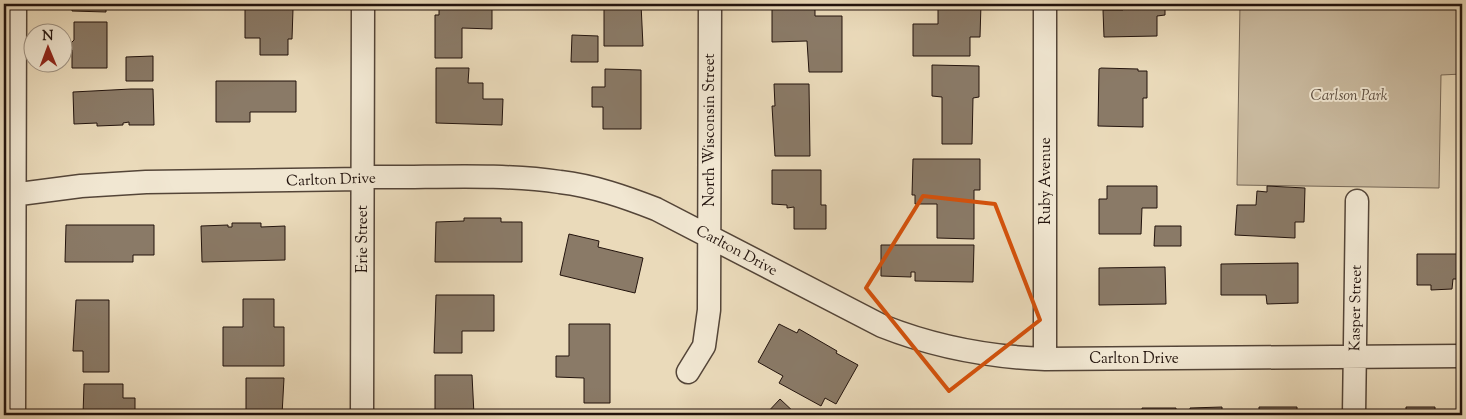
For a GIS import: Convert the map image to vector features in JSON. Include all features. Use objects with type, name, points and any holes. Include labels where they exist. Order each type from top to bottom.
[{"type":"street","points":[[14,415],[9,195],[15,4]]},
{"type":"street","name":"Erie Street","points":[[362,415],[363,4]]},
{"type":"street","name":"North Wisconsin Street","points":[[688,372],[704,346],[709,310],[710,4]]},
{"type":"street","name":"Ruby Avenue","points":[[1045,4],[1045,359]]},
{"type":"street","name":"Carlton Drive","points":[[9,195],[81,186],[146,182],[363,179],[368,177],[527,178],[560,182],[625,197],[656,209],[709,235],[850,311],[914,339],[983,355],[1045,359],[1462,356]]},
{"type":"street","name":"Kasper Street","points":[[1354,415],[1353,357],[1357,201]]},
{"type":"highlighted area","points":[[923,196],[995,204],[1040,320],[949,391],[866,288]]},
{"type":"green space","name":"Carlson Park","points":[[1240,4],[1462,4],[1462,74],[1441,75],[1439,188],[1237,185]]},
{"type":"building","points":[[72,4],[106,4],[106,12],[72,11]]},
{"type":"building","points":[[439,4],[492,4],[492,29],[462,28],[462,58],[435,58],[435,15],[439,15]]},
{"type":"building","points":[[604,4],[641,4],[643,46],[604,46]]},
{"type":"building","points":[[938,4],[981,4],[980,37],[970,37],[970,56],[913,56],[913,24],[938,24]]},
{"type":"building","points":[[1123,4],[1165,4],[1165,15],[1157,16],[1157,36],[1104,37],[1103,10],[1123,10]]},
{"type":"building","points":[[245,8],[293,9],[292,39],[288,39],[288,55],[260,55],[260,38],[245,38]]},
{"type":"building","points":[[772,9],[815,9],[815,16],[842,16],[842,72],[809,72],[807,41],[772,42]]},
{"type":"building","points":[[74,22],[107,22],[107,68],[72,68],[72,42],[74,40]]},
{"type":"building","points":[[572,35],[598,36],[598,62],[571,62]]},
{"type":"building","points":[[153,56],[153,81],[126,81],[126,57]]},
{"type":"building","points":[[932,65],[979,66],[979,97],[973,98],[972,144],[942,144],[942,97],[932,96]]},
{"type":"building","points":[[436,68],[469,68],[468,83],[483,83],[483,99],[503,99],[502,125],[436,123]]},
{"type":"building","points":[[605,69],[641,70],[641,129],[603,129],[603,107],[592,107],[592,87],[605,87]]},
{"type":"building","points":[[1099,69],[1147,71],[1147,98],[1143,98],[1143,127],[1098,126]]},
{"type":"building","points":[[216,81],[296,81],[296,112],[250,112],[250,122],[216,122]]},
{"type":"building","points":[[774,84],[809,84],[810,156],[775,156],[772,106],[775,106]]},
{"type":"building","points":[[153,89],[154,125],[129,125],[129,122],[123,123],[123,125],[97,126],[97,123],[74,124],[73,92]]},
{"type":"building","points":[[913,159],[980,159],[980,190],[974,190],[974,239],[937,238],[937,204],[915,204],[915,195],[912,195]]},
{"type":"building","points":[[772,170],[821,170],[821,205],[826,205],[826,229],[794,229],[794,207],[787,208],[787,205],[772,204]]},
{"type":"building","points":[[1107,186],[1157,186],[1157,208],[1142,208],[1141,234],[1099,234],[1099,199],[1107,199]]},
{"type":"building","points":[[1267,186],[1305,188],[1304,222],[1295,222],[1295,238],[1235,235],[1237,205],[1256,205],[1257,191],[1267,192]]},
{"type":"building","points":[[464,218],[501,218],[501,222],[522,222],[522,262],[435,262],[436,222],[464,221]]},
{"type":"building","points":[[232,223],[261,223],[261,227],[285,226],[285,260],[202,262],[201,226],[228,225],[228,227],[232,227]]},
{"type":"building","points":[[66,225],[154,225],[154,255],[133,255],[133,262],[65,262]]},
{"type":"building","points":[[1155,226],[1181,226],[1181,246],[1154,246]]},
{"type":"building","points":[[569,234],[599,241],[598,247],[643,258],[635,293],[560,275]]},
{"type":"building","points":[[881,245],[974,245],[973,282],[915,281],[915,272],[911,272],[911,277],[881,276]]},
{"type":"building","points":[[1417,254],[1462,254],[1462,279],[1453,279],[1452,289],[1431,290],[1431,285],[1417,285]]},
{"type":"building","points":[[1298,263],[1298,303],[1267,304],[1266,295],[1221,295],[1221,264]]},
{"type":"building","points":[[1165,267],[1166,304],[1099,305],[1099,268]]},
{"type":"building","points":[[436,295],[494,295],[494,331],[462,331],[462,353],[434,353]]},
{"type":"building","points":[[243,299],[274,299],[274,327],[284,327],[284,366],[223,366],[223,327],[243,327]]},
{"type":"building","points":[[76,300],[109,300],[109,372],[83,372],[83,351],[73,351]]},
{"type":"building","points":[[569,324],[610,324],[610,403],[584,403],[584,378],[556,377],[556,356],[569,356]]},
{"type":"building","points":[[779,324],[797,333],[799,329],[858,365],[836,404],[825,398],[821,406],[779,383],[783,376],[758,362]]},
{"type":"building","points":[[435,375],[472,375],[474,415],[435,415]]},
{"type":"building","points":[[246,378],[284,378],[282,415],[246,415]]},
{"type":"building","points":[[84,384],[123,384],[123,398],[135,398],[135,415],[83,415]]},
{"type":"building","points":[[780,399],[797,415],[765,415]]},
{"type":"building","points":[[1222,407],[1222,415],[1190,415],[1190,408]]},
{"type":"building","points":[[1259,407],[1297,407],[1297,415],[1259,415]]},
{"type":"building","points":[[1406,407],[1435,407],[1435,412],[1462,412],[1462,415],[1406,415]]},
{"type":"building","points":[[1142,408],[1176,408],[1176,415],[1118,415],[1118,410],[1142,410]]},
{"type":"building","points":[[885,411],[945,411],[945,415],[885,415]]}]
